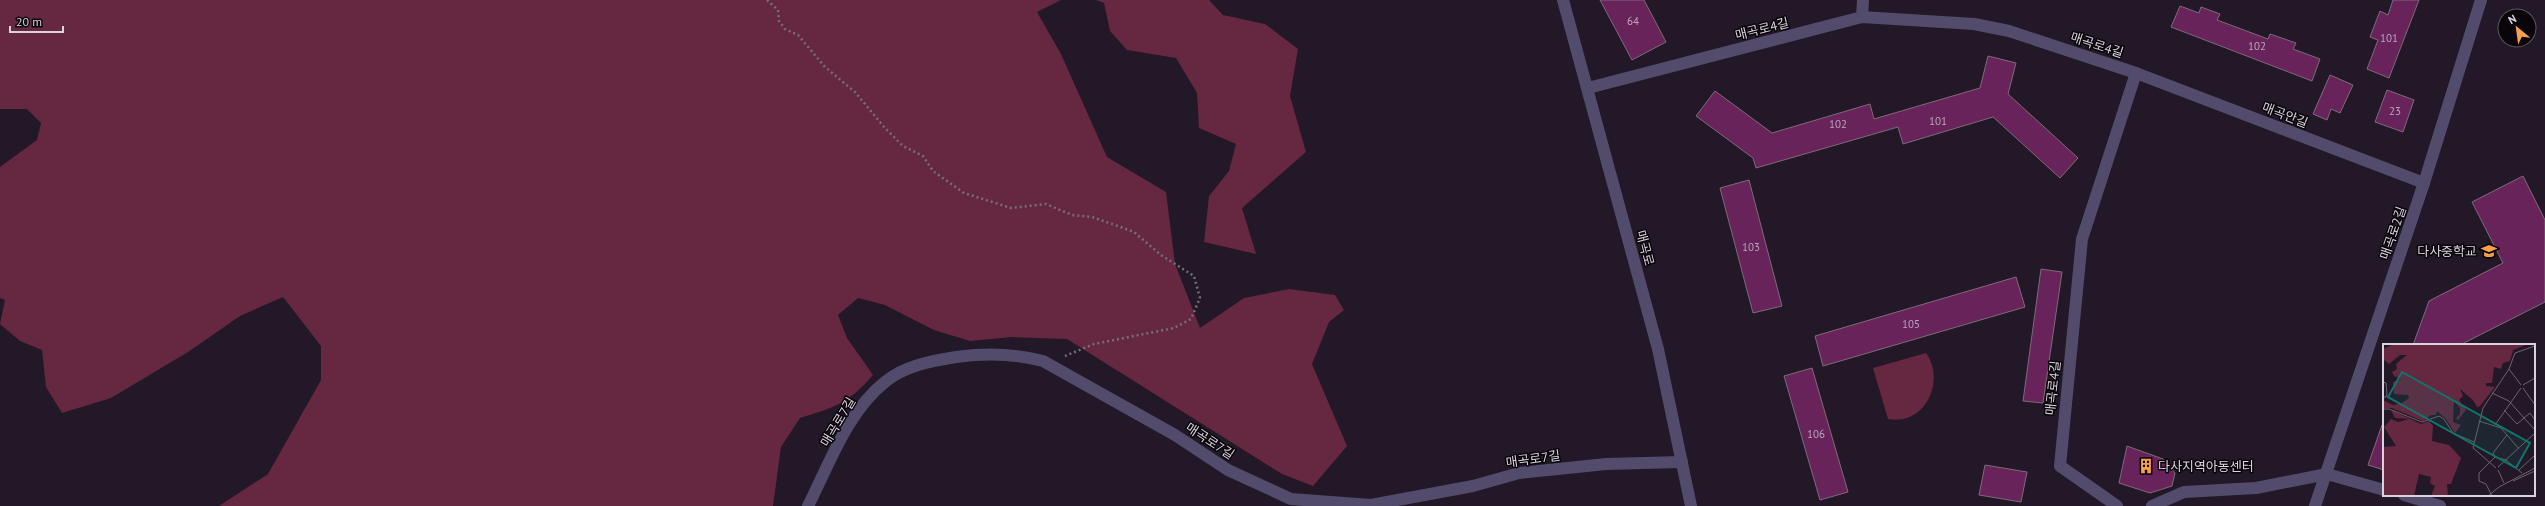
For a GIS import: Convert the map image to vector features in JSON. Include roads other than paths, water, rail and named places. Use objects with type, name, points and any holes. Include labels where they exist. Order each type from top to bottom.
[{"type":"street","name":"매곡로","points":[[1563,0],[1658,349],[1690,506]]},
{"type":"street","points":[[1862,17],[1863,0]]},
{"type":"street","name":"매곡로2길","points":[[2315,506],[2424,183],[2481,0]]},
{"type":"street","name":"매곡로4길","points":[[1588,88],[1862,17],[1974,24],[2009,31],[2136,73],[2082,239],[2060,466],[2117,506]]},
{"type":"street","name":"매곡안길","points":[[2136,73],[2424,183]]},
{"type":"street","name":"매곡로7길","points":[[808,506],[840,441],[862,405],[885,382],[909,368],[937,360],[990,353],[1019,355],[1048,364],[1175,435],[1228,470],[1291,499],[1371,505],[1451,491],[1519,473],[1606,464],[1682,462]]},
{"type":"street","points":[[2152,506],[2184,492],[2256,488],[2327,474],[2383,490]]},
{"type":"street","points":[[2407,496],[2440,506]]},
{"type":"place","name":"다사중학교","points":[[2489,251]]},
{"type":"place","name":"다사지역아동센터","points":[[2146,466]]}]
